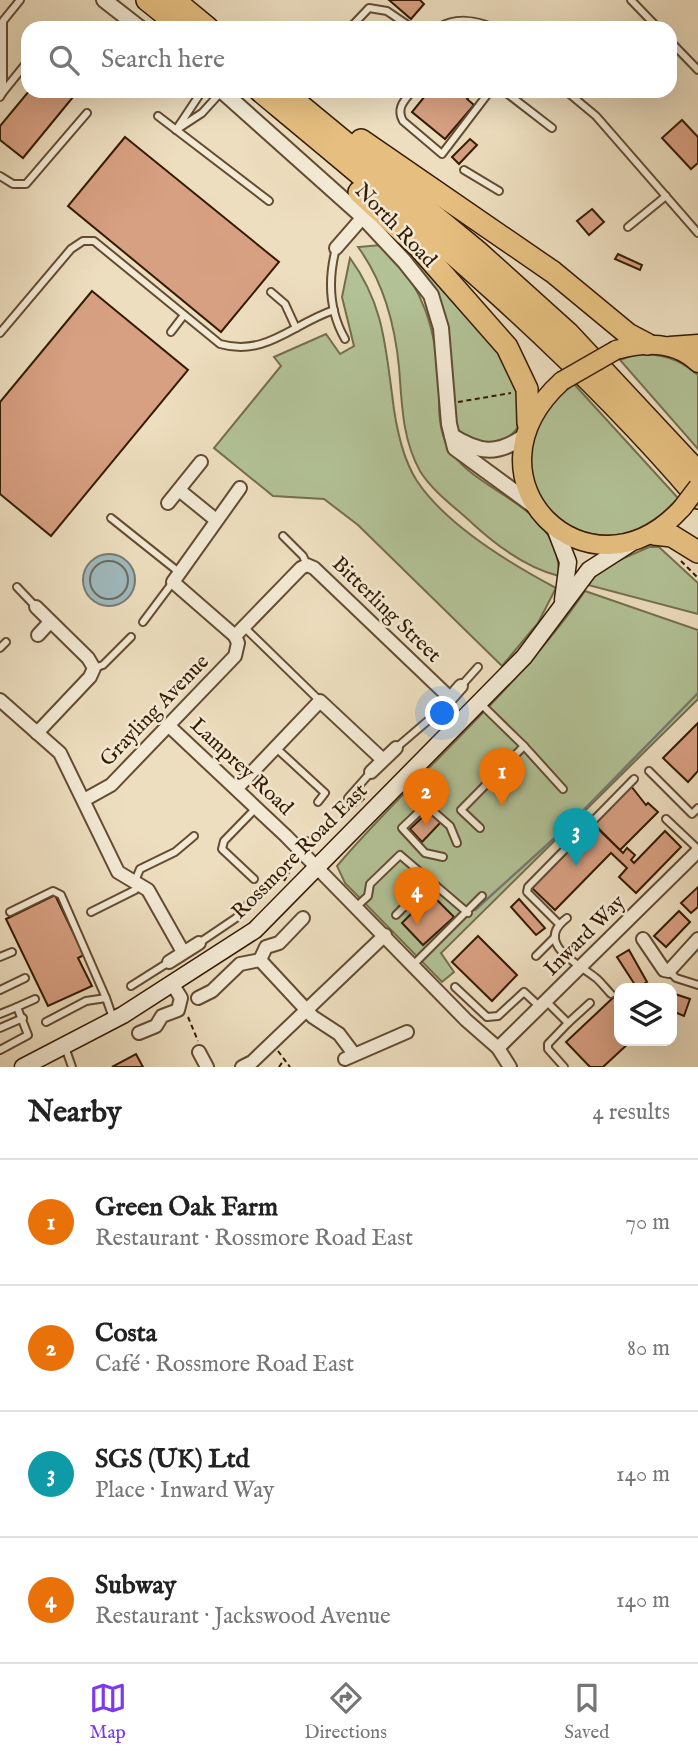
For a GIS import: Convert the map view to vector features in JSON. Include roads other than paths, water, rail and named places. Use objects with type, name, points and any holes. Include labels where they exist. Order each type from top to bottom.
[{"type":"highway","points":[[147,0],[173,21]]},
{"type":"highway","points":[[174,0],[200,21]]},
{"type":"highway","points":[[254,98],[419,247],[507,347],[527,389],[526,430]]},
{"type":"highway","points":[[268,98],[467,264],[558,348],[642,434],[690,503]]},
{"type":"highway","points":[[293,98],[477,251],[568,333],[698,472]]},
{"type":"highway","points":[[295,98],[553,272],[628,334],[657,345]]},
{"type":"highway","points":[[654,534],[673,536],[690,556]]},
{"type":"main road","points":[[576,574],[555,528],[537,509],[523,473],[526,430],[542,398],[562,381],[616,350],[698,344]]},
{"type":"main road","points":[[657,345],[698,363]]},
{"type":"main road","points":[[555,528],[591,543],[631,544],[654,534],[690,503],[698,487]]},
{"type":"main road","name":"Rossmore Road East","points":[[23,1067],[114,1020],[173,985],[255,930],[541,638],[564,602],[576,574],[631,544]]},
{"type":"street","points":[[104,0],[131,21]]},
{"type":"street","name":"North Road","points":[[230,98],[363,217],[404,261],[430,295],[441,328],[452,436]]},
{"type":"street","points":[[336,248],[363,217]]},
{"type":"street","points":[[452,436],[481,451],[500,450],[526,430]]},
{"type":"street","points":[[452,436],[455,448],[463,456],[537,509]]},
{"type":"street","points":[[168,503],[201,462]]},
{"type":"street","points":[[240,488],[177,577],[240,632]]},
{"type":"street","points":[[179,490],[216,520]]},
{"type":"street","name":"Bitterling Street","points":[[240,632],[301,568],[307,565],[314,568],[450,698]]},
{"type":"street","points":[[36,607],[88,658],[94,668],[90,677],[37,733]]},
{"type":"street","points":[[38,635],[50,622]]},
{"type":"street","name":"Grayling Avenue","points":[[84,800],[111,785],[234,656],[240,632]]},
{"type":"street","points":[[438,712],[461,686]]},
{"type":"street","points":[[0,700],[60,753],[118,872],[148,890],[183,952]]},
{"type":"street","points":[[237,788],[320,701],[382,760]]},
{"type":"street","name":"Lamprey Road","points":[[169,726],[257,807],[385,935],[412,966],[498,1048],[510,1067]]},
{"type":"street","points":[[371,772],[396,748]]},
{"type":"street","name":"Inward Way","points":[[498,1048],[698,850]]},
{"type":"street","points":[[260,960],[266,947],[279,943],[303,918]]},
{"type":"street","points":[[242,1067],[385,935]]},
{"type":"street","points":[[643,939],[663,970],[669,971],[698,939]]},
{"type":"street","points":[[169,962],[199,943]]},
{"type":"street","points":[[198,998],[212,991],[240,964],[260,960]]},
{"type":"street","points":[[260,960],[304,1009],[340,1034],[349,1056],[407,1032]]},
{"type":"street","points":[[139,1032],[156,1026],[162,1016],[178,1010],[181,1004],[173,985]]},
{"type":"street","points":[[199,1052],[207,1067]]},
{"type":"lane","points":[[2,94],[3,21],[20,0]]},
{"type":"lane","points":[[631,0],[651,21]]},
{"type":"lane","points":[[357,21],[369,8],[387,11],[402,21]]},
{"type":"lane","points":[[677,48],[698,70]]},
{"type":"lane","points":[[2,94],[21,70]]},
{"type":"lane","points":[[176,130],[197,98]]},
{"type":"lane","points":[[176,130],[202,114],[216,98]]},
{"type":"lane","points":[[406,98],[401,104],[399,115],[442,154],[485,98]]},
{"type":"lane","points":[[513,98],[552,128]]},
{"type":"lane","points":[[574,98],[596,117],[698,233]]},
{"type":"lane","points":[[0,176],[13,184],[26,184],[87,113]]},
{"type":"lane","points":[[158,116],[269,201]]},
{"type":"lane","points":[[464,170],[499,191]]},
{"type":"lane","points":[[628,227],[666,196]]},
{"type":"lane","points":[[0,333],[71,250],[83,241],[94,241],[220,344],[240,349],[257,347],[334,310]]},
{"type":"lane","points":[[336,248],[330,271],[334,310],[345,339]]},
{"type":"lane","points":[[271,292],[285,304],[296,328]]},
{"type":"lane","points":[[171,332],[184,315]]},
{"type":"lane","points":[[111,518],[177,577],[143,622]]},
{"type":"lane","points":[[283,536],[303,556],[307,565]]},
{"type":"lane","points":[[17,587],[36,607]]},
{"type":"lane","points":[[240,632],[320,701]]},
{"type":"lane","points":[[94,668],[103,665],[131,637]]},
{"type":"lane","points":[[0,648],[6,642]]},
{"type":"lane","points":[[461,686],[478,667]]},
{"type":"lane","points":[[480,703],[563,789]]},
{"type":"lane","points":[[396,748],[438,712]]},
{"type":"lane","points":[[480,828],[461,810],[524,746]]},
{"type":"lane","points":[[275,747],[325,793],[318,802]]},
{"type":"lane","points":[[649,771],[698,820]]},
{"type":"lane","points":[[348,798],[371,772]]},
{"type":"lane","points":[[559,924],[527,892],[528,887],[634,779]]},
{"type":"lane","points":[[443,857],[425,853],[402,828],[426,805],[450,825],[457,844]]},
{"type":"lane","points":[[254,879],[222,849],[224,841],[257,807]]},
{"type":"lane","points":[[692,814],[698,808]]},
{"type":"lane","points":[[666,819],[698,850]]},
{"type":"lane","points":[[91,912],[135,890],[140,869],[175,852],[194,836]]},
{"type":"lane","points":[[356,907],[368,896],[370,884],[400,855],[448,893],[468,913]]},
{"type":"lane","points":[[396,915],[430,881]]},
{"type":"lane","points":[[10,912],[53,891],[61,895],[114,1020]]},
{"type":"lane","points":[[412,966],[468,913],[482,896]]},
{"type":"lane","points":[[199,943],[236,918],[249,903]]},
{"type":"lane","points":[[536,956],[555,937],[559,924],[567,918]]},
{"type":"lane","points":[[555,937],[559,950],[579,969],[595,977],[611,994]]},
{"type":"lane","points":[[0,957],[12,952]]},
{"type":"lane","points":[[131,986],[169,962]]},
{"type":"lane","points":[[669,971],[676,978],[698,985]]},
{"type":"lane","points":[[0,990],[25,978]]},
{"type":"lane","points":[[455,987],[487,1017],[498,1016],[524,992],[568,1023]]},
{"type":"lane","points":[[46,1022],[86,1001],[106,998]]},
{"type":"lane","points":[[0,1014],[35,999]]},
{"type":"lane","points":[[564,1067],[548,1049],[548,1044],[590,1003]]},
{"type":"lane","points":[[0,1049],[28,1035],[17,1007]]},
{"type":"lane","points":[[0,1028],[23,1018]]},
{"type":"lane","points":[[65,1045],[72,1067]]},
{"type":"water","points":[[109,554],[119,556],[127,562],[133,570],[133,590],[127,598],[119,604],[109,606],[99,604],[91,598],[85,590],[83,580],[85,570],[91,562],[99,556]]},
{"type":"waterway","points":[[475,910],[569,825],[698,693]]},
{"type":"place","name":"Green Oak Farm","points":[[502,806]]},
{"type":"place","name":"Costa","points":[[426,826]]},
{"type":"place","name":"SGS (UK) Ltd","points":[[576,866]]},
{"type":"place","name":"Subway","points":[[417,925]]}]
